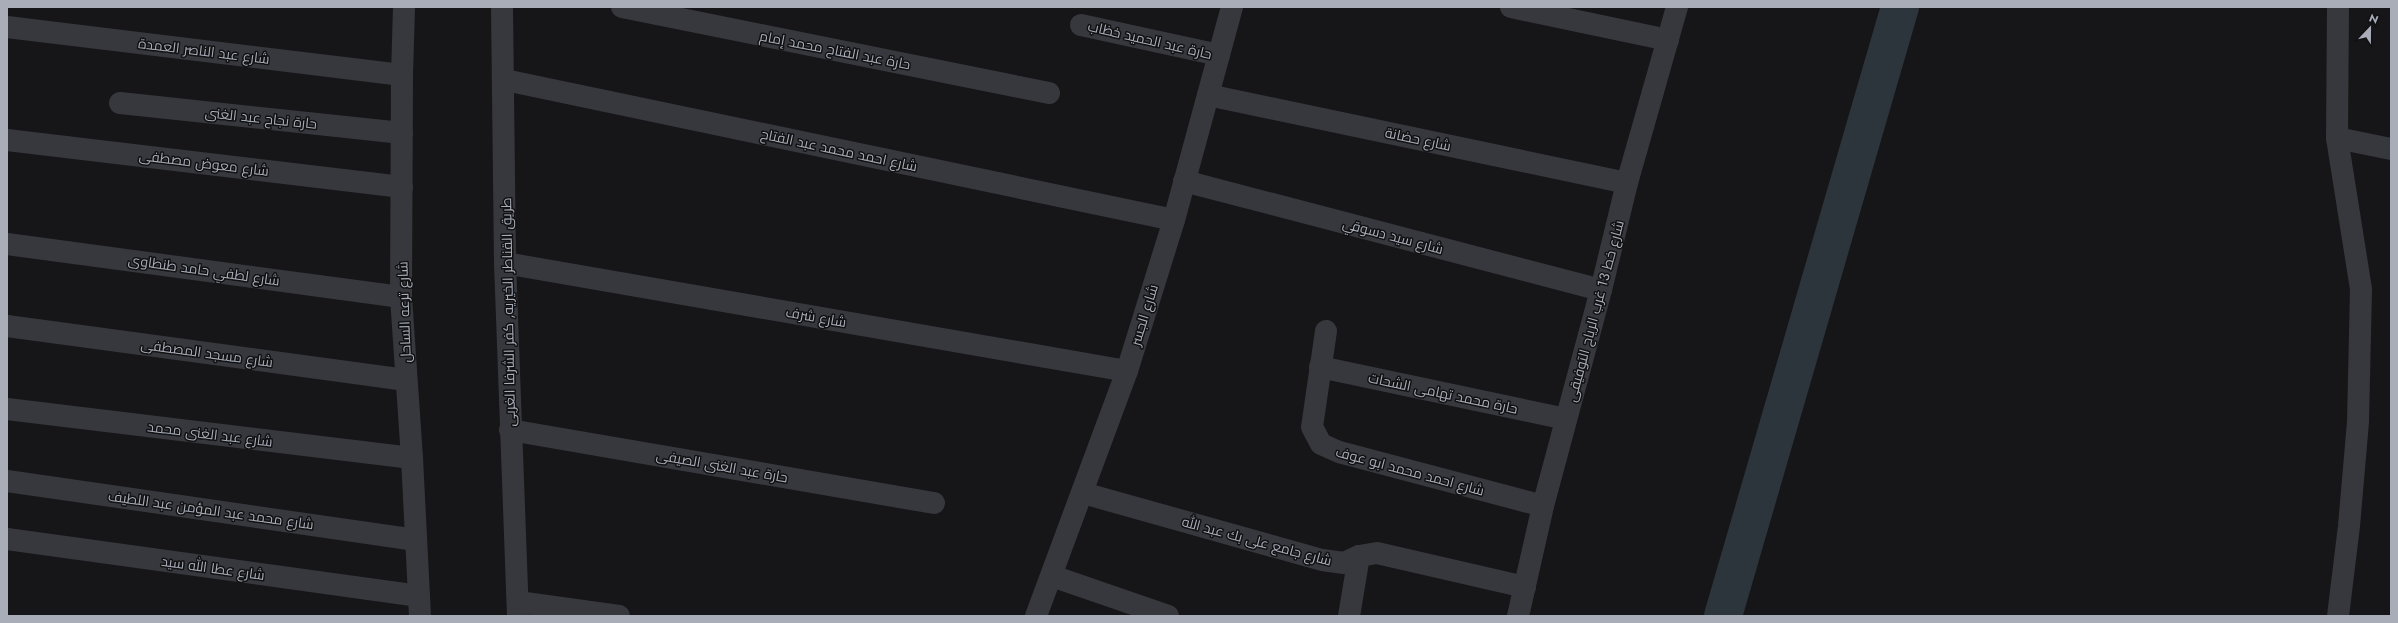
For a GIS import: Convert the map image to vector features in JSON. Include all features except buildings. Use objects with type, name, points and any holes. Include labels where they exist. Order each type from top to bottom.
[{"type":"street","name":"شارع ترعه الساحل","points":[[404,7],[402,75],[401,296],[412,458],[419,606]]},
{"type":"street","name":"طريق القناطر الخيريه, كفر الشرفا الغربى","points":[[502,7],[505,80],[505,263],[510,430],[518,609]]},
{"type":"street","name":"حارة عبد الفتاح محمد إمام","points":[[622,7],[1048,93]]},
{"type":"street","name":"شارع الجسر","points":[[1036,616],[1083,493],[1127,371],[1174,220],[1232,7]]},
{"type":"street","points":[[1511,7],[1668,40]]},
{"type":"street","name":"شارع خط 13 غرب الرياح التوفيقى","points":[[1518,616],[1543,506],[1602,290],[1627,183],[1678,7]]},
{"type":"street","points":[[2338,7],[2337,138],[2361,289],[2358,422],[2349,526],[2338,616]]},
{"type":"street","name":"حارة عبد الحميد خظاب","points":[[1081,25],[1219,55]]},
{"type":"street","name":"شارع عبد الناصر العمدة","points":[[7,27],[402,75]]},
{"type":"street","name":"شارع احمد محمد عبد الفتاح","points":[[505,80],[1174,220]]},
{"type":"street","name":"شارع حضانة","points":[[1208,96],[1627,183]]},
{"type":"street","name":"حارة نجاح عبد الغنى","points":[[120,103],[402,133]]},
{"type":"street","points":[[2337,138],[2391,149]]},
{"type":"street","name":"شارع معوض مصطفى","points":[[7,140],[402,187]]},
{"type":"street","name":"شارع سيد دسوقي","points":[[1184,181],[1602,290]]},
{"type":"street","name":"شارع لطفي حامد طنطاوى","points":[[7,244],[401,296]]},
{"type":"street","name":"شارع شرف","points":[[505,263],[1127,371]]},
{"type":"street","name":"شارع مسجد المصطفى","points":[[7,326],[406,380]]},
{"type":"street","name":"شارع احمد محمد ابو عوف","points":[[1326,331],[1312,427],[1321,444],[1330,449],[1543,506]]},
{"type":"street","name":"حارة محمد تهامى الشحات","points":[[1320,367],[1566,419]]},
{"type":"street","name":"شارع عبد الغنى محمد","points":[[7,409],[412,458]]},
{"type":"street","name":"حارة عبد الغنى الصيفى","points":[[510,430],[934,503]]},
{"type":"street","name":"شارع محمد عبد المؤمن عبد اللطيف","points":[[7,481],[416,540]]},
{"type":"street","name":"شارع جامع على بك عبد الله","points":[[1083,493],[1322,560],[1344,563],[1359,556],[1377,553],[1525,587]]},
{"type":"street","name":"شارع عطا الله سيد","points":[[7,539],[419,606]]},
{"type":"street","points":[[1349,616],[1359,556]]},
{"type":"street","points":[[1052,576],[1168,616]]},
{"type":"street","points":[[518,609],[620,616]]},
{"type":"waterway","points":[[1723,616],[1900,7]]}]
